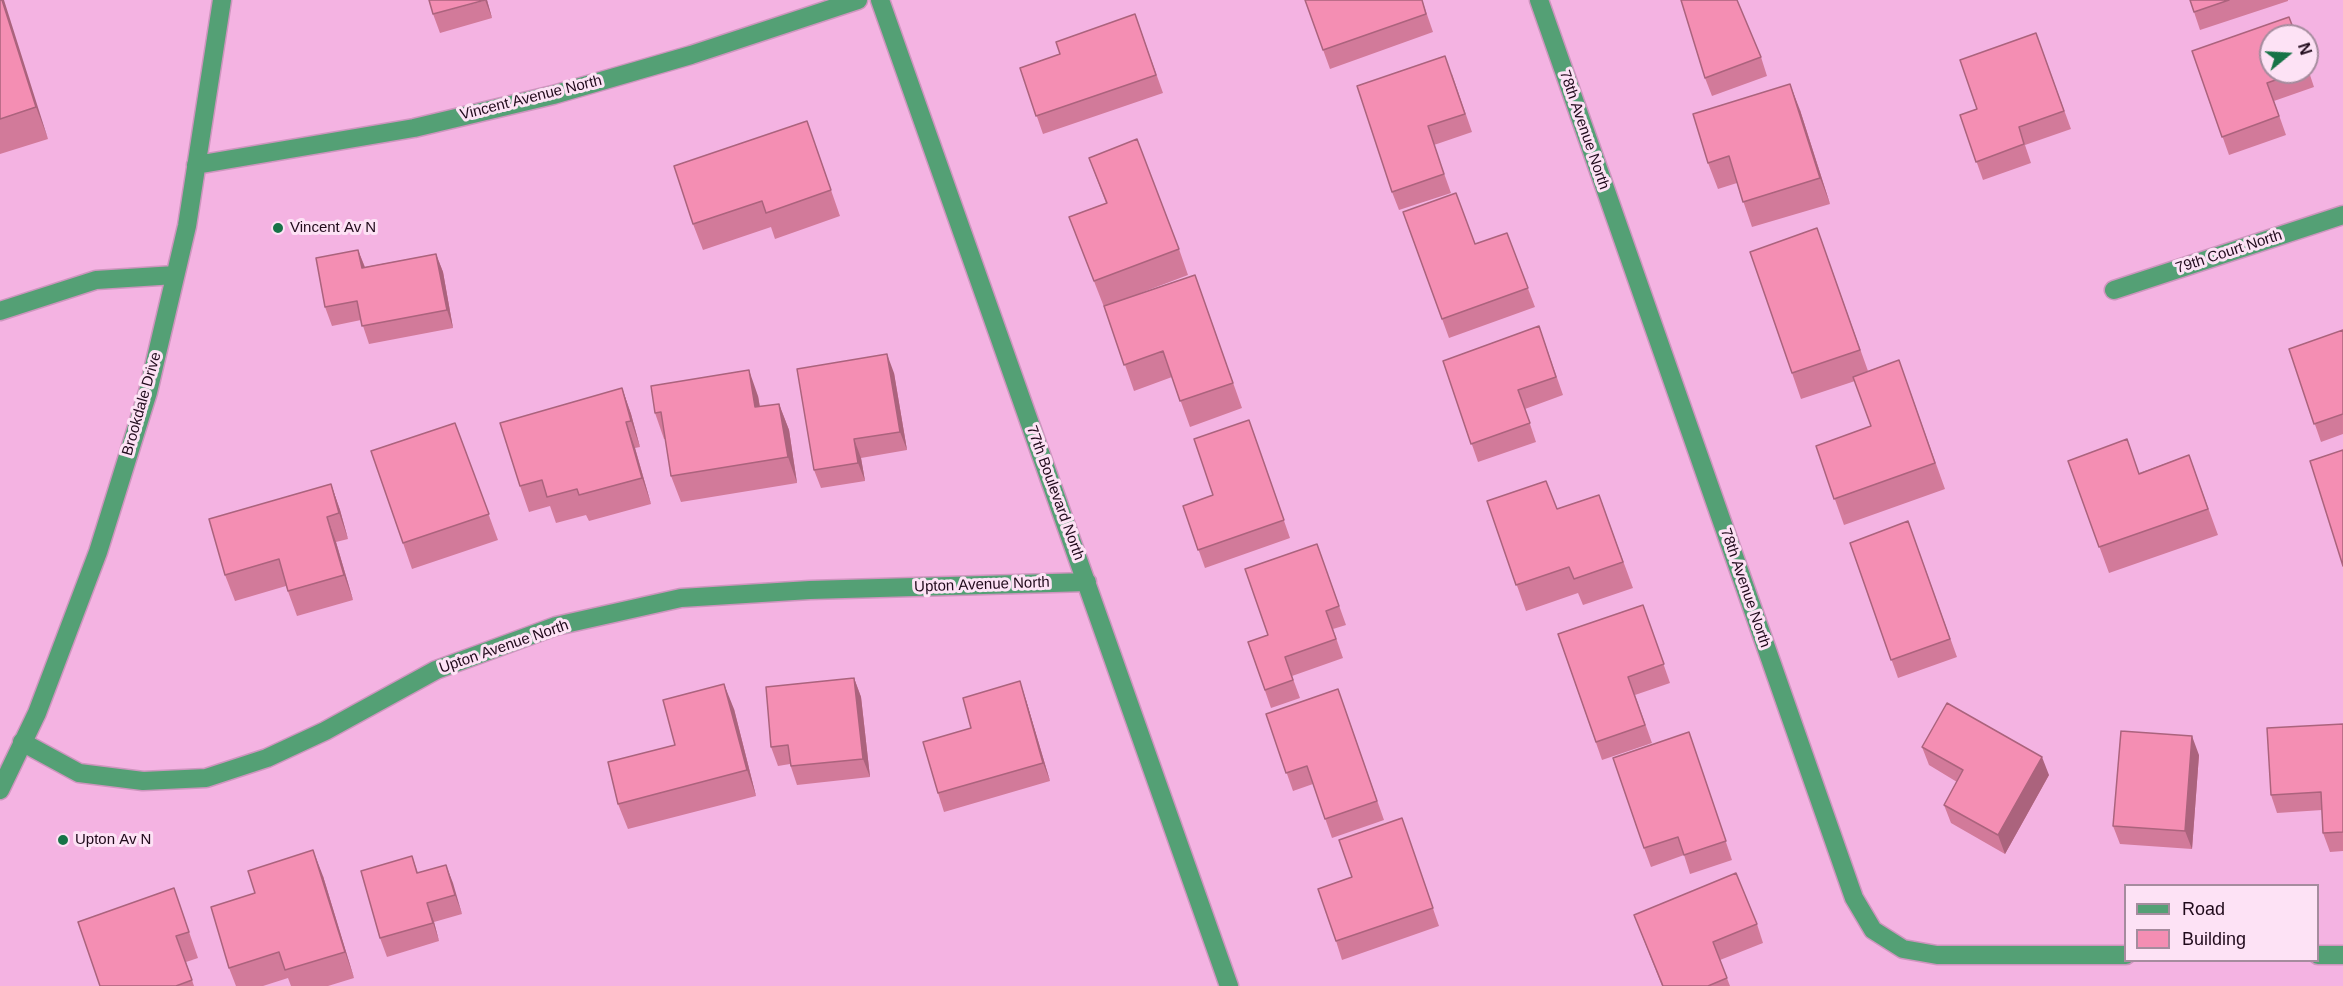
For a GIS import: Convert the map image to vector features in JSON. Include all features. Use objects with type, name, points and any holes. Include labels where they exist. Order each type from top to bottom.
[{"type":"street","name":"Brookdale Drive","points":[[2,781],[37,713],[98,552],[148,392],[187,226],[222,0]]},
{"type":"street","name":"Vincent Avenue North","points":[[196,165],[414,128],[553,95],[691,54],[858,0]]},
{"type":"street","name":"77th Boulevard North","points":[[880,0],[1229,986]]},
{"type":"street","name":"78th Avenue North","points":[[1539,0],[1854,898],[1873,930],[1903,949],[1937,954],[2124,955]]},
{"type":"street","name":"79th Court North","points":[[2114,290],[2343,215]]},
{"type":"street","points":[[0,311],[96,280],[176,275]]},
{"type":"street","name":"Upton Avenue North","points":[[22,742],[79,773],[143,781],[206,778],[267,758],[325,731],[436,670],[556,626],[681,598],[810,590],[1087,582]]},
{"type":"street","points":[[2319,955],[2343,955]]},
{"type":"building","points":[[0,0],[2,0],[36,107],[0,119]]},
{"type":"building","points":[[429,0],[485,0],[433,14]]},
{"type":"building","points":[[1305,0],[1422,0],[1426,14],[1323,50]]},
{"type":"building","points":[[1681,0],[1737,0],[1761,57],[1705,78]]},
{"type":"building","points":[[2190,0],[2229,0],[2194,12]]},
{"type":"building","points":[[1135,14],[1156,75],[1036,116],[1020,68],[1060,54],[1056,42]]},
{"type":"building","points":[[2289,17],[2292,24],[2269,24]]},
{"type":"building","points":[[2259,28],[2259,84],[2267,84],[2279,116],[2222,137],[2192,51]]},
{"type":"building","points":[[2036,33],[2064,111],[2019,127],[2024,144],[1976,162],[1960,115],[1977,109],[1960,60]]},
{"type":"building","points":[[1445,56],[1465,114],[1428,126],[1444,174],[1392,192],[1357,86]]},
{"type":"building","points":[[1790,84],[1820,178],[1743,202],[1729,156],[1708,163],[1693,114]]},
{"type":"building","points":[[807,121],[831,190],[766,213],[762,201],[693,224],[674,166]]},
{"type":"building","points":[[1137,139],[1179,249],[1094,281],[1069,217],[1107,203],[1089,158]]},
{"type":"building","points":[[1456,193],[1475,244],[1507,233],[1528,288],[1442,319],[1403,212]]},
{"type":"building","points":[[1817,228],[1860,350],[1792,373],[1750,252]]},
{"type":"building","points":[[358,250],[362,268],[436,254],[447,310],[362,326],[357,301],[325,307],[316,258]]},
{"type":"building","points":[[1195,275],[1233,383],[1180,401],[1163,351],[1124,365],[1104,306]]},
{"type":"building","points":[[1539,326],[1556,377],[1518,390],[1530,423],[1471,444],[1443,361]]},
{"type":"building","points":[[2343,330],[2343,414],[2314,424],[2289,349]]},
{"type":"building","points":[[887,354],[900,432],[854,439],[858,463],[814,470],[797,369]]},
{"type":"building","points":[[1899,360],[1935,463],[1834,499],[1816,446],[1871,426],[1853,377]]},
{"type":"building","points":[[749,370],[755,407],[779,404],[788,457],[671,476],[661,412],[655,413],[651,386]]},
{"type":"building","points":[[622,388],[631,421],[626,422],[642,478],[579,495],[577,489],[547,497],[542,480],[520,486],[500,423]]},
{"type":"building","points":[[1249,420],[1284,520],[1198,550],[1183,506],[1213,495],[1194,439]]},
{"type":"building","points":[[455,423],[489,514],[403,543],[371,451]]},
{"type":"building","points":[[2127,439],[2139,474],[2189,455],[2208,509],[2099,547],[2068,461]]},
{"type":"building","points":[[2343,450],[2343,566],[2310,461]]},
{"type":"building","points":[[1546,481],[1557,509],[1599,495],[1623,562],[1574,579],[1569,567],[1516,585],[1487,501]]},
{"type":"building","points":[[331,484],[339,513],[327,517],[344,575],[288,591],[279,559],[225,575],[209,519]]},
{"type":"building","points":[[1908,521],[1950,639],[1891,660],[1850,543]]},
{"type":"building","points":[[1317,544],[1339,606],[1326,611],[1336,639],[1285,657],[1293,680],[1265,690],[1248,642],[1268,635],[1245,569]]},
{"type":"building","points":[[1643,605],[1664,664],[1628,677],[1645,725],[1596,742],[1558,634]]},
{"type":"building","points":[[854,678],[863,759],[791,766],[788,745],[771,747],[766,687]]},
{"type":"building","points":[[1020,681],[1043,763],[938,793],[923,742],[971,728],[963,698]]},
{"type":"building","points":[[724,684],[747,770],[618,804],[608,762],[675,745],[663,700]]},
{"type":"building","points":[[1338,689],[1377,801],[1325,819],[1307,766],[1286,773],[1266,714]]},
{"type":"building","points":[[1947,703],[2042,757],[1998,835],[1944,805],[1963,770],[1922,747]]},
{"type":"building","points":[[2343,724],[2343,832],[2323,833],[2321,792],[2271,795],[2267,728]]},
{"type":"building","points":[[2121,731],[2192,736],[2185,831],[2113,826]]},
{"type":"building","points":[[1689,732],[1726,841],[1684,855],[1678,837],[1644,848],[1613,758]]},
{"type":"building","points":[[1402,818],[1433,908],[1336,941],[1318,889],[1352,877],[1339,840]]},
{"type":"building","points":[[313,850],[345,952],[285,970],[279,952],[229,968],[211,907],[255,893],[248,871]]},
{"type":"building","points":[[412,856],[417,873],[446,865],[455,895],[427,903],[433,923],[380,938],[361,871]]},
{"type":"building","points":[[1736,873],[1757,924],[1713,942],[1727,978],[1708,986],[1663,986],[1634,915]]},
{"type":"building","points":[[174,888],[189,932],[176,936],[192,980],[176,986],[100,986],[78,922]]},
{"type":"place","name":"Vincent Av N","points":[[278,228]]},
{"type":"place","name":"Upton Av N","points":[[63,840]]}]
